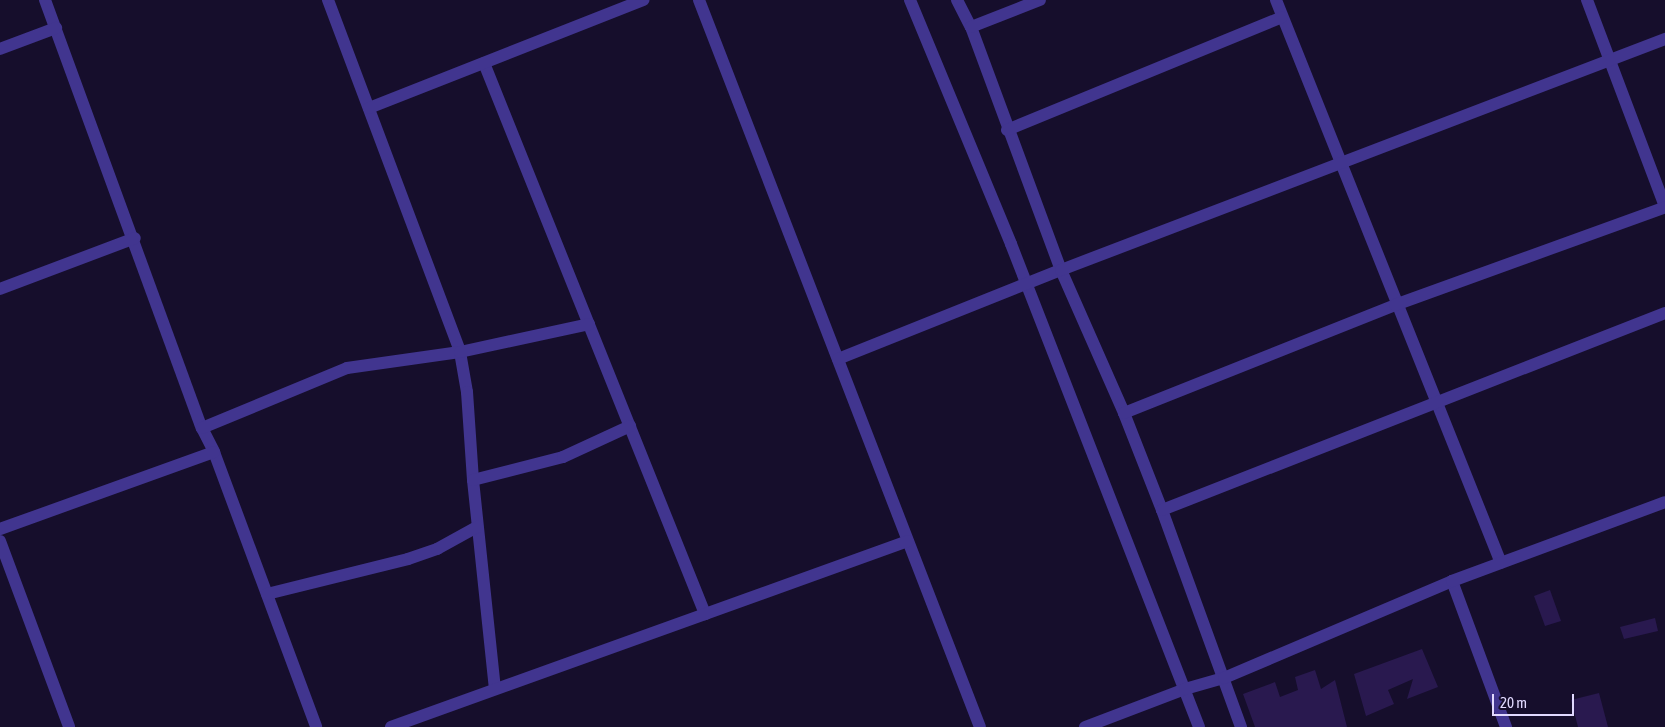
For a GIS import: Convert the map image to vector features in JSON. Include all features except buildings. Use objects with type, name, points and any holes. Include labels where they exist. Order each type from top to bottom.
[{"type":"street","points":[[45,0],[134,238],[202,428],[214,452],[316,727]]},
{"type":"street","points":[[328,0],[460,352],[467,392],[477,526],[495,689]]},
{"type":"street","points":[[369,108],[643,0]]},
{"type":"street","points":[[699,0],[980,727]]},
{"type":"street","points":[[910,0],[1028,286],[1199,727]]},
{"type":"street","points":[[957,0],[971,27],[1007,130],[1061,270],[1124,413],[1242,727]]},
{"type":"street","points":[[971,27],[1040,0]]},
{"type":"street","points":[[1276,0],[1342,163],[1395,306],[1437,401],[1501,563]]},
{"type":"street","points":[[1124,413],[1395,306],[1665,207],[1587,0]]},
{"type":"street","points":[[1007,130],[1282,17]]},
{"type":"street","points":[[0,49],[56,28]]},
{"type":"street","points":[[838,360],[1028,286],[1061,270],[1665,39]]},
{"type":"street","points":[[484,63],[705,614]]},
{"type":"street","points":[[0,289],[134,238]]},
{"type":"street","points":[[1162,510],[1665,313]]},
{"type":"street","points":[[202,428],[347,368],[460,352],[589,324]]},
{"type":"street","points":[[473,480],[563,457],[630,426]]},
{"type":"street","points":[[0,530],[214,452]]},
{"type":"street","points":[[1085,727],[1185,689],[1224,678],[1452,581],[1665,502]]},
{"type":"street","points":[[267,594],[437,549],[477,526]]},
{"type":"street","points":[[391,727],[908,540]]},
{"type":"street","points":[[0,541],[69,727]]},
{"type":"street","points":[[1452,581],[1506,727]]}]
